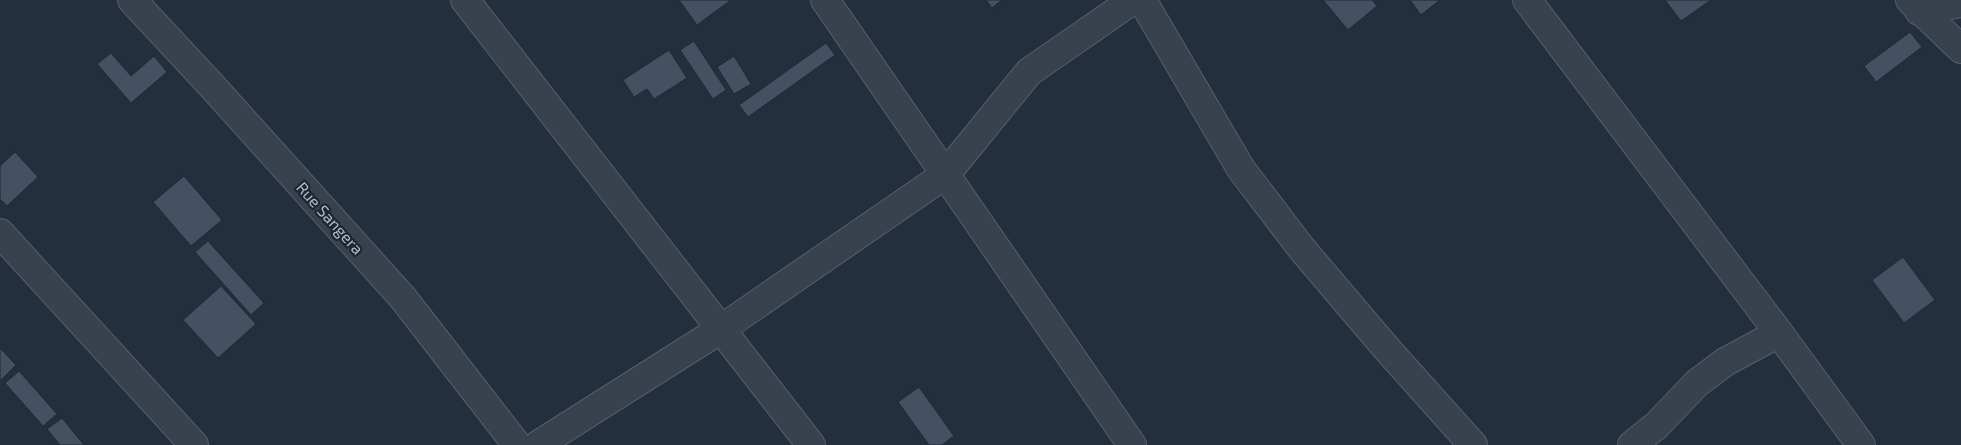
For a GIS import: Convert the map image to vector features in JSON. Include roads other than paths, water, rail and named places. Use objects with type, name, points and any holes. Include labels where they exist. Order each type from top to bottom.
[{"type":"street","name":"Rue Sangera","points":[[132,0],[403,298],[517,445]]},
{"type":"street","points":[[465,0],[722,328],[811,445]]},
{"type":"street","points":[[825,0],[1132,445]]},
{"type":"street","points":[[538,445],[722,328],[946,174],[1028,72],[1132,0]]},
{"type":"street","points":[[1142,0],[1241,169],[1302,249],[1387,349],[1474,445]]},
{"type":"street","points":[[1527,0],[1779,333],[1861,445]]},
{"type":"street","points":[[1915,5],[1961,3]]},
{"type":"street","points":[[1915,5],[1961,49]]},
{"type":"street","points":[[0,232],[184,441]]},
{"type":"street","points":[[1632,445],[1657,425],[1697,383],[1725,362],[1779,333]]}]
